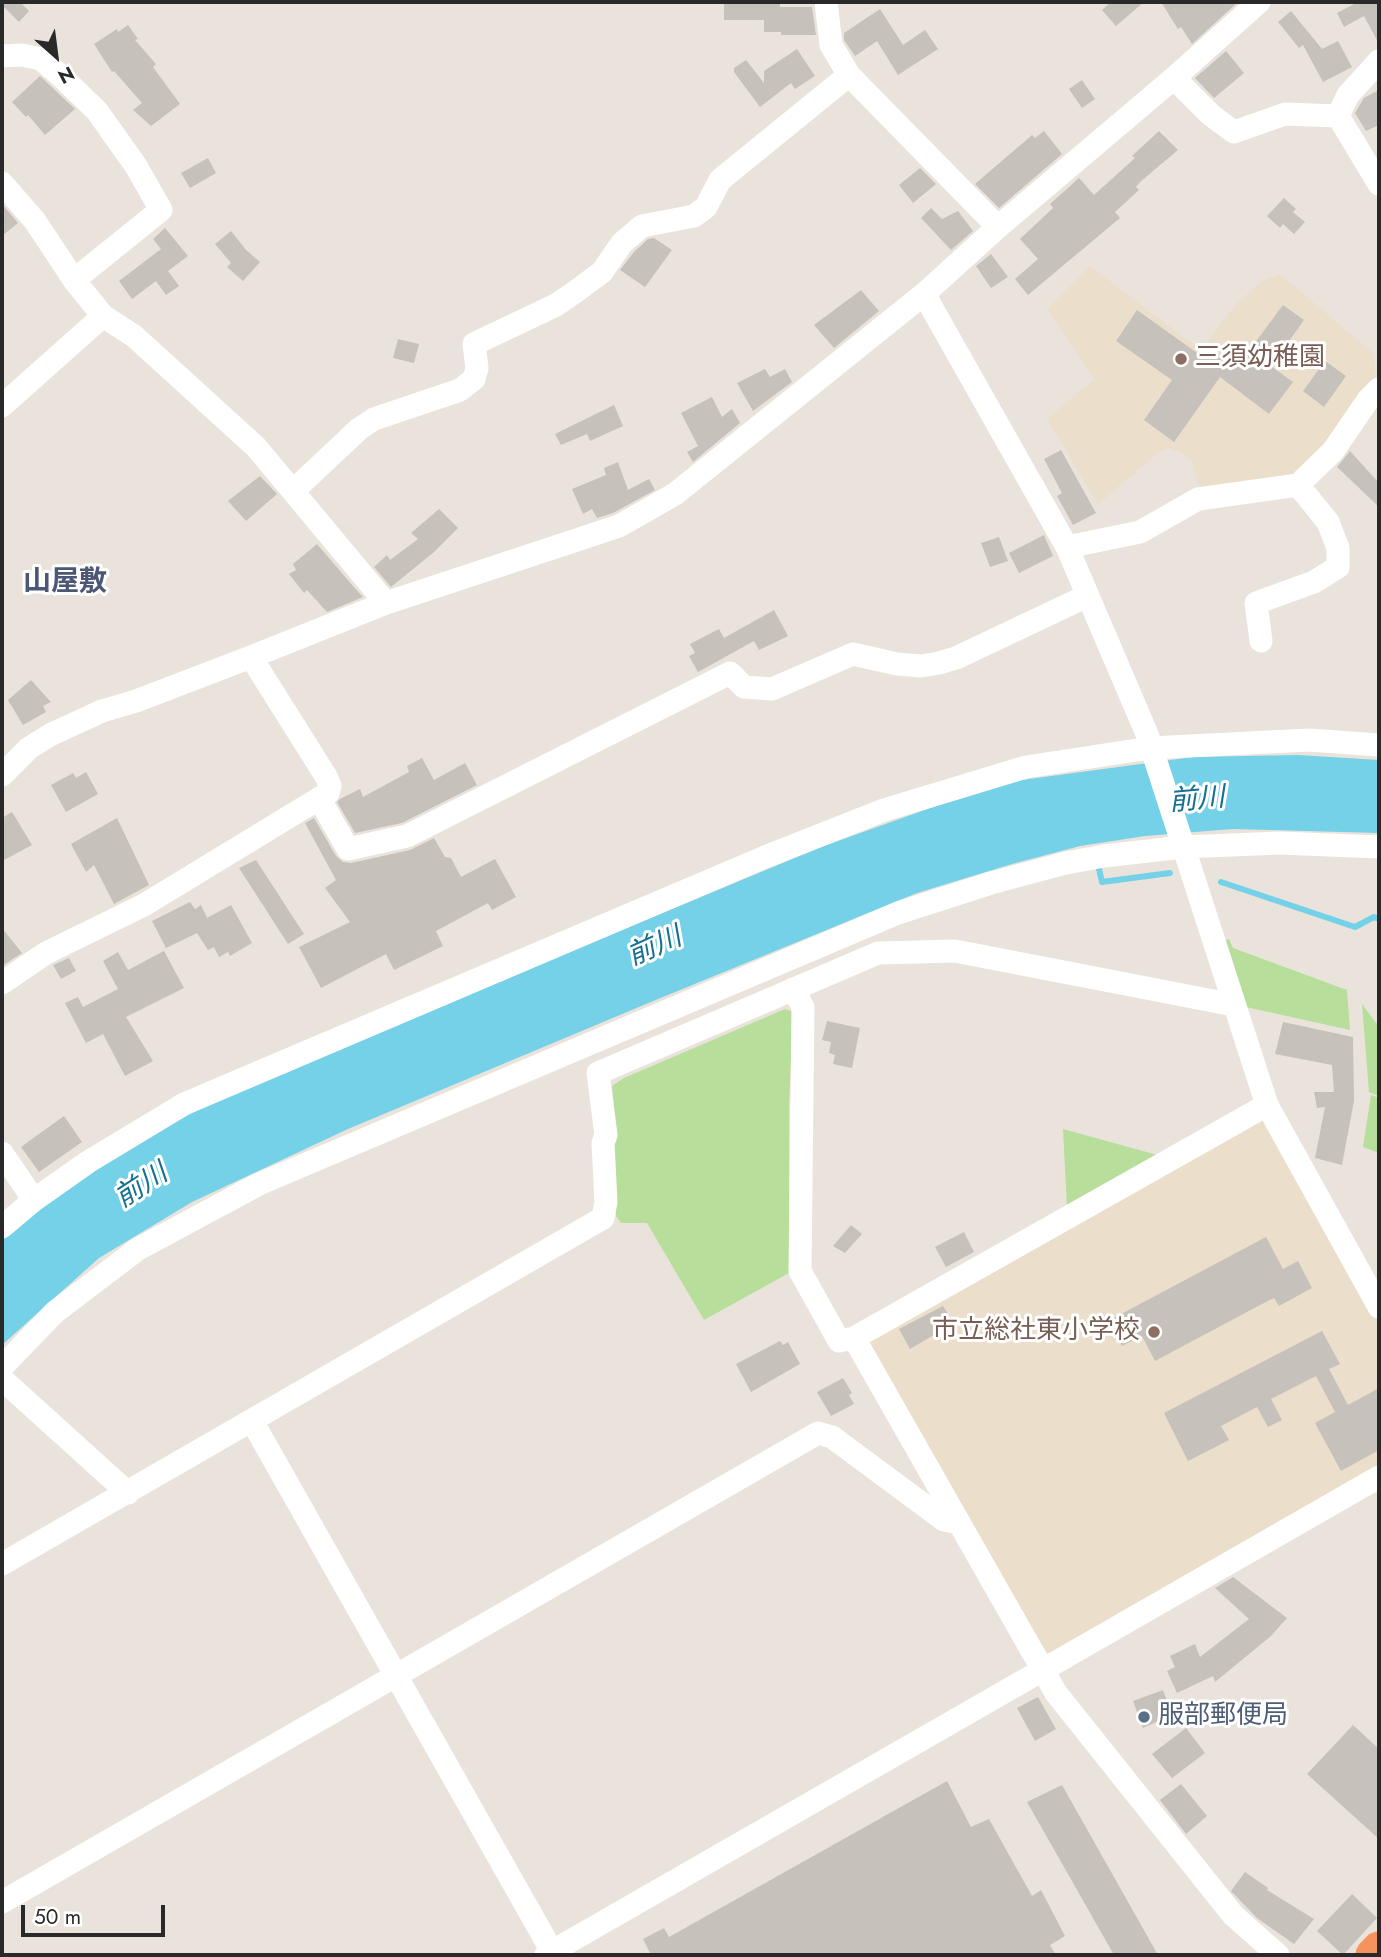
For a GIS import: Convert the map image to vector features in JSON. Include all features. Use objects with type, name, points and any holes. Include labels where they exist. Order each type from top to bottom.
[{"type":"highway","points":[[1373,1955],[1379,1949]]},
{"type":"street","points":[[826,2],[831,45],[849,75],[998,227]]},
{"type":"street","points":[[2,775],[29,748],[102,711],[136,701],[386,603],[619,526],[674,494],[924,294],[1259,2]]},
{"type":"street","points":[[2,56],[22,55],[41,59],[62,77],[97,111],[136,166],[161,210],[74,280]]},
{"type":"street","points":[[1338,116],[1349,95],[1379,61]]},
{"type":"street","points":[[293,491],[359,429],[374,419],[460,390],[474,379],[477,368],[474,344],[556,305],[575,292],[602,272],[622,243],[642,226],[694,216],[706,206],[719,180],[849,75]]},
{"type":"street","points":[[1174,78],[1234,132],[1285,114],[1338,116]]},
{"type":"street","points":[[1338,116],[1379,184]]},
{"type":"street","points":[[2,183],[35,221],[74,280],[103,316],[134,336],[256,447],[386,603]]},
{"type":"street","points":[[924,294],[1067,547],[1147,734],[1267,1105],[1379,1307]]},
{"type":"street","points":[[2,406],[103,316]]},
{"type":"street","points":[[1067,547],[1140,532],[1198,499],[1298,485],[1333,451],[1367,400],[1379,389]]},
{"type":"street","points":[[1261,641],[1256,603],[1314,582],[1338,567],[1338,548],[1328,522],[1298,485]]},
{"type":"street","points":[[320,800],[348,849],[407,835],[730,673],[744,687],[772,689],[853,654],[897,664],[921,666],[939,663],[956,658],[1087,596]]},
{"type":"street","points":[[2,984],[46,953],[144,905],[328,793],[330,786],[327,778],[251,657]]},
{"type":"street","points":[[2,1227],[88,1161],[184,1104],[765,857],[884,810],[1026,767],[1151,751],[1309,740],[1379,745]]},
{"type":"street","points":[[2,1367],[55,1312],[138,1249],[259,1184],[898,913],[991,883],[1066,863],[1182,844],[1280,843],[1379,847]]},
{"type":"street","points":[[2,1564],[603,1219],[606,1202],[603,1143],[606,1135],[598,1073],[878,953],[955,951],[1234,1005]]},
{"type":"street","points":[[793,989],[803,1007],[800,1271],[839,1341],[853,1338],[1267,1105]]},
{"type":"street","points":[[2,1153],[34,1200]]},
{"type":"street","points":[[853,1338],[1056,1693],[1233,1915],[1278,1955]]},
{"type":"street","points":[[2,1379],[128,1493]]},
{"type":"street","points":[[252,1421],[551,1954],[1379,1477]]},
{"type":"street","points":[[2,1902],[818,1433],[832,1437],[944,1520],[959,1523]]},
{"type":"shaded area","points":[[1090,266],[1201,350],[1236,304],[1262,281],[1280,274],[1374,354],[1376,383],[1303,475],[1201,493],[1192,462],[1180,452],[1169,448],[1157,454],[1098,504],[1047,419],[1094,379],[1047,309]]},
{"type":"shaded area","points":[[1261,1115],[1379,1324],[1379,1467],[1052,1654],[1038,1649],[864,1345]]},
{"type":"green space","points":[[1229,939],[1233,948],[1347,990],[1350,1030],[1246,1007],[1224,941]]},
{"type":"green space","points":[[1362,1004],[1379,1024],[1379,1096],[1369,1092]]},
{"type":"green space","points":[[785,1009],[793,1012],[789,1106],[789,1273],[704,1320],[647,1223],[621,1223],[616,1216],[612,1142],[617,1136],[612,1086],[624,1078]]},
{"type":"green space","points":[[1371,1095],[1379,1098],[1379,1153],[1363,1147]]},
{"type":"green space","points":[[1063,1129],[1161,1156],[1067,1207]]},
{"type":"water","name":"前川","points":[[1298,755],[1379,760],[1379,833],[1233,829],[1145,836],[1080,846],[917,893],[348,1129],[192,1202],[99,1258],[2,1345],[2,1240],[74,1180],[197,1110],[821,847],[936,806],[1014,781],[1193,757]]},
{"type":"building","points":[[2,2],[20,2],[29,11],[19,22]]},
{"type":"building","points":[[724,2],[780,2],[780,7],[812,7],[816,35],[764,32],[764,20],[724,20]]},
{"type":"building","points":[[1111,2],[1144,2],[1116,26],[1102,10]]},
{"type":"building","points":[[1161,2],[1238,2],[1192,44],[1181,27],[1178,29]]},
{"type":"building","points":[[1358,2],[1379,2],[1379,44],[1364,16],[1344,27],[1337,13]]},
{"type":"building","points":[[880,9],[903,45],[925,30],[938,49],[898,75],[877,41],[855,56],[844,40],[844,33]]},
{"type":"building","points":[[1291,11],[1322,49],[1338,41],[1352,67],[1323,82],[1303,45],[1299,48],[1278,22]]},
{"type":"building","points":[[128,25],[138,39],[135,40],[156,64],[153,67],[180,104],[151,126],[133,110],[142,103],[114,71],[112,72],[94,44]]},
{"type":"building","points":[[797,49],[815,76],[795,89],[791,83],[760,107],[734,72],[734,68],[746,60],[764,83],[764,71]]},
{"type":"building","points":[[1226,51],[1244,73],[1214,98],[1195,78]]},
{"type":"building","points":[[40,76],[75,109],[45,135],[28,115],[26,117],[12,102]]},
{"type":"building","points":[[1082,80],[1095,99],[1082,108],[1069,89]]},
{"type":"building","points":[[1379,90],[1379,125],[1366,131],[1355,113],[1364,98]]},
{"type":"building","points":[[1044,131],[1062,154],[999,208],[975,184],[1032,135],[1035,138]]},
{"type":"building","points":[[1159,131],[1178,150],[1140,182],[1136,187],[1139,190],[1115,212],[1120,218],[1028,295],[1015,279],[1038,259],[1020,239],[1053,208],[1050,204],[1079,178],[1094,195],[1135,158],[1132,156]]},
{"type":"building","points":[[208,158],[216,173],[190,188],[181,173]]},
{"type":"building","points":[[920,168],[936,184],[913,203],[899,185]]},
{"type":"building","points":[[1284,198],[1296,209],[1293,212],[1305,222],[1294,234],[1283,224],[1280,228],[1267,216]]},
{"type":"building","points":[[2,204],[18,223],[2,236]]},
{"type":"building","points":[[931,208],[942,219],[958,211],[973,231],[951,250],[921,218]]},
{"type":"building","points":[[165,228],[188,256],[168,271],[179,286],[166,295],[156,281],[132,299],[119,281],[161,249],[153,239]]},
{"type":"building","points":[[231,231],[260,262],[243,281],[227,267],[231,263],[215,244]]},
{"type":"building","points":[[654,238],[672,250],[645,287],[620,270],[634,252],[648,239]]},
{"type":"building","points":[[991,254],[1008,277],[991,288],[976,266]]},
{"type":"building","points":[[861,290],[879,311],[834,348],[814,325]]},
{"type":"building","points":[[1283,305],[1304,320],[1271,366],[1293,382],[1269,414],[1220,377],[1174,442],[1144,420],[1172,380],[1116,341],[1137,310],[1200,355],[1208,345],[1237,367]]},
{"type":"building","points":[[398,339],[419,344],[414,363],[393,358]]},
{"type":"building","points":[[1325,361],[1346,376],[1324,407],[1303,391]]},
{"type":"building","points":[[765,369],[770,377],[785,369],[792,382],[753,411],[737,383]]},
{"type":"building","points":[[712,397],[722,417],[732,409],[740,423],[693,462],[687,452],[698,446],[681,413]]},
{"type":"building","points":[[614,405],[623,426],[590,441],[587,434],[561,445],[555,434]]},
{"type":"building","points":[[1061,450],[1096,513],[1073,525],[1057,496],[1062,493],[1044,459]]},
{"type":"building","points":[[1350,451],[1379,483],[1379,507],[1337,467]]},
{"type":"building","points":[[618,462],[628,490],[649,479],[655,490],[613,513],[597,518],[592,509],[583,514],[572,489],[606,475],[604,468]]},
{"type":"building","points":[[260,476],[277,494],[246,521],[228,501]]},
{"type":"building","points":[[439,509],[458,528],[434,552],[391,587],[374,567],[387,555],[390,560],[418,539],[411,533]]},
{"type":"building","points":[[1044,535],[1053,556],[1019,573],[1009,553]]},
{"type":"building","points":[[999,537],[1008,561],[990,567],[981,543]]},
{"type":"building","points":[[317,544],[363,597],[327,612],[307,590],[304,593],[289,574],[296,570],[293,564]]},
{"type":"building","points":[[774,610],[788,636],[759,650],[754,641],[698,672],[689,656],[695,653],[690,644],[719,629],[724,638]]},
{"type":"building","points":[[31,680],[51,702],[43,706],[46,712],[23,725],[8,700]]},
{"type":"building","points":[[422,758],[434,780],[465,763],[477,785],[402,823],[355,833],[337,802],[360,789],[363,797],[409,772],[407,766]]},
{"type":"building","points":[[86,772],[98,794],[66,812],[51,785],[73,773],[76,778]]},
{"type":"building","points":[[12,812],[32,845],[2,861],[2,818]]},
{"type":"building","points":[[117,818],[149,885],[114,904],[94,865],[86,872],[71,844]]},
{"type":"building","points":[[314,818],[336,856],[343,862],[351,863],[410,850],[434,838],[445,857],[451,858],[461,877],[495,859],[516,897],[492,910],[488,903],[436,931],[443,946],[394,970],[386,954],[321,988],[299,947],[350,922],[325,888],[336,880],[305,823]]},
{"type":"building","points":[[256,860],[304,934],[288,944],[239,868]]},
{"type":"building","points":[[190,902],[195,909],[201,905],[207,918],[231,905],[252,943],[230,956],[228,952],[219,957],[214,947],[208,950],[197,933],[166,948],[152,921]]},
{"type":"building","points":[[2,928],[22,953],[2,966]]},
{"type":"building","points":[[164,951],[184,988],[126,1017],[153,1061],[125,1076],[103,1034],[86,1043],[65,1003],[78,997],[83,1007],[118,989],[103,961],[118,952],[128,970]]},
{"type":"building","points":[[69,958],[76,971],[61,979],[53,965]]},
{"type":"building","points":[[827,1021],[860,1028],[852,1068],[833,1064],[835,1055],[829,1053],[831,1042],[822,1040]]},
{"type":"building","points":[[1283,1022],[1353,1037],[1354,1101],[1342,1165],[1315,1158],[1325,1107],[1317,1108],[1314,1092],[1334,1092],[1332,1065],[1275,1054]]},
{"type":"building","points":[[64,1116],[82,1142],[39,1172],[21,1147]]},
{"type":"building","points":[[851,1225],[862,1234],[845,1253],[833,1246]]},
{"type":"building","points":[[964,1232],[974,1252],[946,1267],[935,1247]]},
{"type":"building","points":[[1266,1237],[1283,1269],[1298,1261],[1312,1288],[1279,1306],[1274,1298],[1155,1361],[1142,1336],[1122,1346],[1108,1321]]},
{"type":"building","points":[[943,1306],[954,1323],[910,1349],[899,1329]]},
{"type":"building","points":[[1322,1331],[1340,1364],[1329,1369],[1348,1405],[1379,1388],[1379,1450],[1341,1471],[1315,1423],[1335,1412],[1316,1376],[1271,1399],[1282,1420],[1268,1427],[1257,1407],[1221,1426],[1229,1440],[1188,1461],[1164,1413]]},
{"type":"building","points":[[780,1341],[783,1345],[788,1342],[800,1364],[751,1392],[736,1364]]},
{"type":"building","points":[[843,1378],[852,1393],[849,1395],[854,1404],[831,1416],[817,1392]]},
{"type":"building","points":[[1233,1577],[1287,1618],[1271,1636],[1215,1682],[1213,1676],[1177,1693],[1167,1671],[1175,1667],[1170,1656],[1195,1644],[1200,1657],[1249,1619],[1215,1588]]},
{"type":"building","points":[[1163,1690],[1172,1715],[1143,1728],[1133,1701]]},
{"type":"building","points":[[1038,1697],[1056,1729],[1035,1741],[1017,1708]]},
{"type":"building","points":[[1353,1725],[1379,1749],[1379,1839],[1307,1774]]},
{"type":"building","points":[[1186,1728],[1205,1753],[1172,1778],[1152,1754]]},
{"type":"building","points":[[947,1781],[971,1827],[989,1819],[1032,1896],[1041,1890],[1065,1936],[1050,1945],[1056,1955],[651,1955],[643,1939],[664,1928],[669,1937]]},
{"type":"building","points":[[1181,1784],[1207,1816],[1186,1834],[1160,1800]]},
{"type":"building","points":[[1062,1785],[1158,1955],[1114,1955],[1027,1802]]},
{"type":"building","points":[[1245,1872],[1268,1888],[1267,1890],[1314,1919],[1294,1944],[1257,1918],[1231,1891]]},
{"type":"building","points":[[1352,1894],[1377,1918],[1343,1955],[1317,1931]]},
{"type":"waterway","points":[[1099,869],[1102,882],[1170,873]]},
{"type":"waterway","points":[[1221,882],[1355,927],[1374,917],[1379,919]]},
{"type":"place","name":"三須幼稚園","points":[[1181,359]]},
{"type":"place","name":"市立総社東小学校","points":[[1154,1332]]},
{"type":"place","name":"服部郵便局","points":[[1144,1717]]},
{"type":"district","name":"山屋敷","points":[[65,583]]}]
